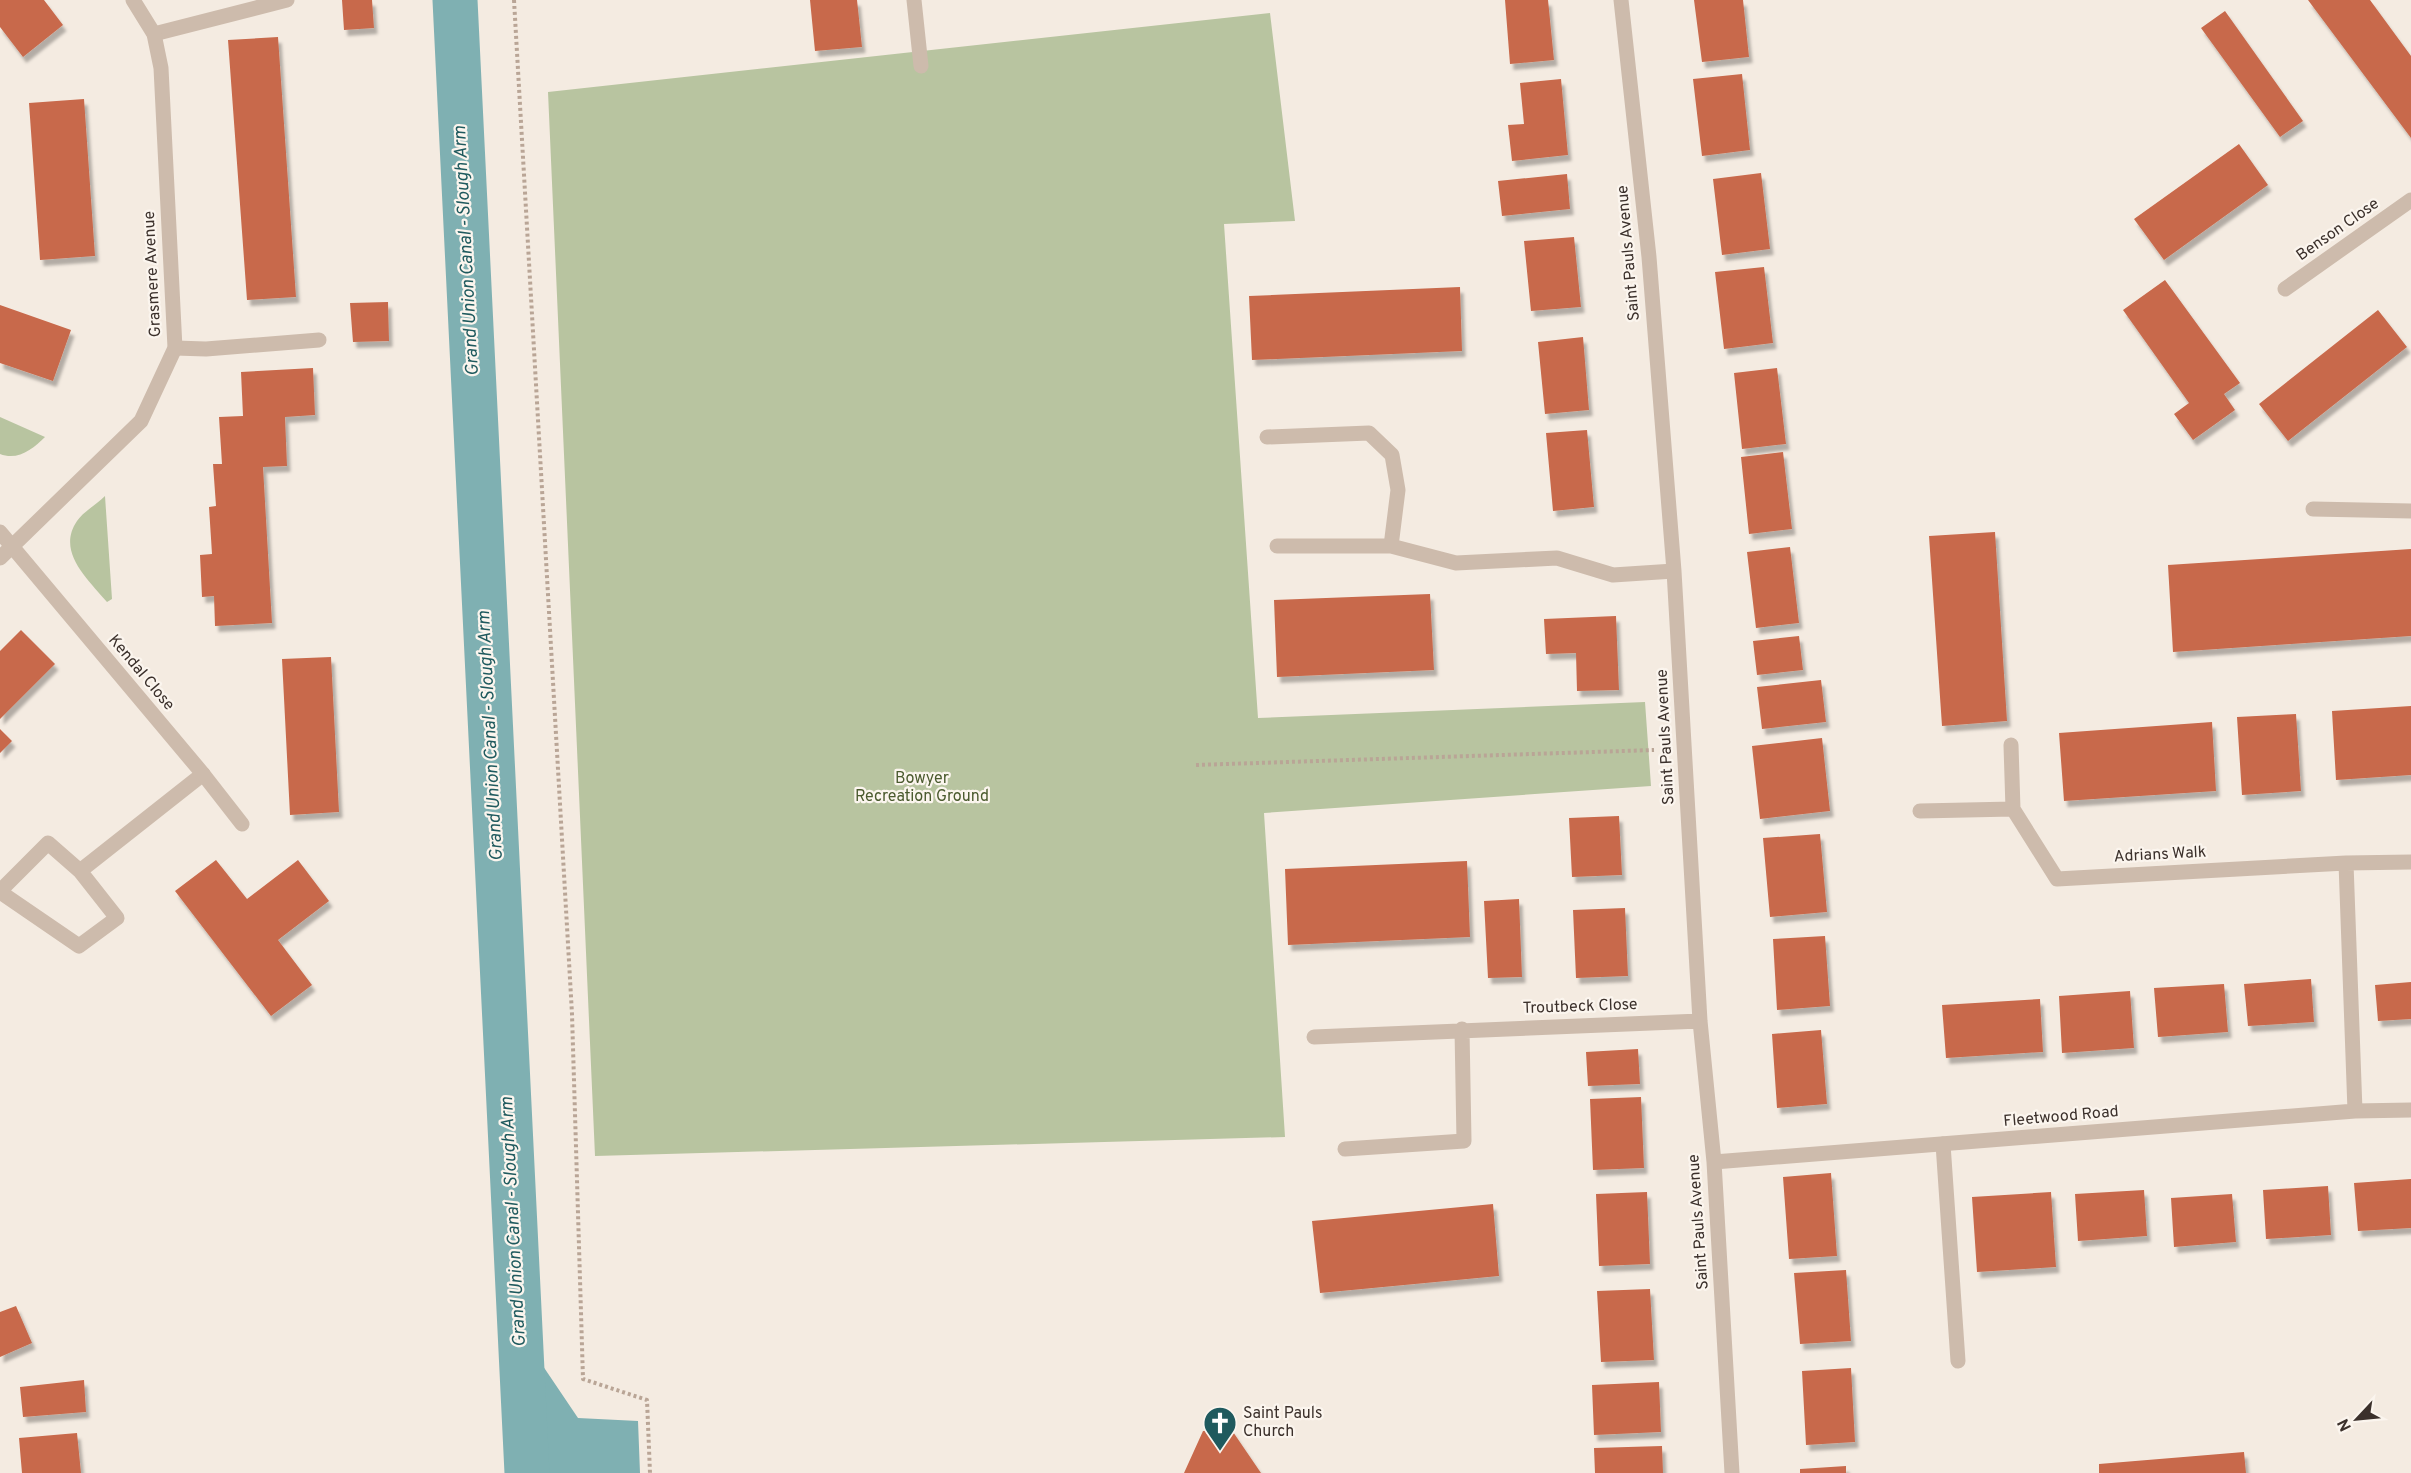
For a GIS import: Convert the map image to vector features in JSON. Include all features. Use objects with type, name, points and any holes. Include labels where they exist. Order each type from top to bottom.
[{"type":"street","name":"Grasmere Avenue","points":[[5,552],[141,421],[175,348],[161,68],[154,34],[133,0]]},
{"type":"street","points":[[154,34],[287,0]]},
{"type":"street","points":[[914,0],[921,66]]},
{"type":"street","name":"Saint Pauls Avenue","points":[[1621,0],[1649,258],[1674,571],[1700,1021],[1714,1162],[1732,1473]]},
{"type":"street","name":"Benson Close","points":[[2285,289],[2411,200]]},
{"type":"street","points":[[175,348],[206,349],[319,340]]},
{"type":"street","points":[[1268,437],[1369,433],[1392,455],[1398,490],[1391,546]]},
{"type":"street","points":[[2313,509],[2411,511]]},
{"type":"street","name":"Kendal Close","points":[[0,532],[5,552],[203,774],[242,824]]},
{"type":"street","points":[[1276,546],[1391,546],[1456,563],[1557,558],[1613,575],[1674,571]]},
{"type":"street","points":[[1920,812],[2013,809],[2011,744]]},
{"type":"street","points":[[80,871],[203,774]]},
{"type":"street","name":"Adrians Walk","points":[[2013,809],[2057,879],[2411,862]]},
{"type":"street","points":[[48,843],[80,871],[117,918],[79,946],[0,891],[48,843]]},
{"type":"street","points":[[2346,864],[2355,1111]]},
{"type":"street","name":"Troutbeck Close","points":[[1314,1037],[1462,1029],[1700,1021]]},
{"type":"street","points":[[1345,1149],[1464,1141],[1462,1029]]},
{"type":"street","name":"Fleetwood Road","points":[[1714,1162],[2355,1111],[2411,1110]]},
{"type":"street","points":[[1943,1144],[1958,1361]]},
{"type":"path","points":[[514,0],[572,1014],[583,1379],[647,1400],[650,1473]]},
{"type":"path","points":[[1197,765],[1639,749],[1685,753]]},
{"type":"green space","name":"Bowyer Recreation Ground","points":[[1270,13],[1295,221],[1224,224],[1258,718],[1645,702],[1651,786],[1264,813],[1285,1137],[595,1156],[548,92]]},
{"type":"green space","points":[[0,417],[45,437],[25,453],[13,456],[0,454]]},
{"type":"green space","points":[[105,496],[112,599],[107,602],[77,564],[70,544],[71,532],[77,521]]},
{"type":"water","points":[[520,1332],[578,1418],[638,1421],[640,1473],[527,1473]]},
{"type":"building","points":[[0,0],[44,0],[63,25],[23,57],[0,27]]},
{"type":"building","points":[[342,0],[372,0],[374,28],[344,30]]},
{"type":"building","points":[[810,0],[857,0],[862,47],[815,51]]},
{"type":"building","points":[[1505,0],[1548,0],[1554,60],[1510,64]]},
{"type":"building","points":[[1694,0],[1743,0],[1749,57],[1702,62]]},
{"type":"building","points":[[2308,0],[2370,0],[2411,56],[2411,138]]},
{"type":"building","points":[[2225,11],[2303,121],[2280,137],[2201,28]]},
{"type":"building","points":[[278,37],[296,297],[247,300],[228,40]]},
{"type":"building","points":[[1742,74],[1750,150],[1702,156],[1693,79]]},
{"type":"building","points":[[1561,79],[1568,155],[1512,161],[1508,125],[1524,124],[1520,83]]},
{"type":"building","points":[[84,99],[95,256],[40,260],[29,103]]},
{"type":"building","points":[[2239,144],[2268,185],[2164,260],[2134,219]]},
{"type":"building","points":[[1761,173],[1770,249],[1722,255],[1713,179]]},
{"type":"building","points":[[1567,174],[1570,209],[1502,216],[1498,181]]},
{"type":"building","points":[[1574,237],[1581,307],[1531,311],[1524,241]]},
{"type":"building","points":[[1764,267],[1773,343],[1724,349],[1715,272]]},
{"type":"building","points":[[2165,280],[2240,383],[2224,394],[2235,410],[2193,440],[2174,414],[2189,403],[2123,310]]},
{"type":"building","points":[[1460,287],[1462,351],[1252,360],[1249,296]]},
{"type":"building","points":[[388,302],[389,341],[353,342],[350,303]]},
{"type":"building","points":[[0,305],[71,330],[53,381],[0,363]]},
{"type":"building","points":[[2378,310],[2407,347],[2288,441],[2259,404]]},
{"type":"building","points":[[1583,337],[1589,410],[1545,414],[1538,342]]},
{"type":"building","points":[[313,368],[315,415],[285,417],[287,466],[263,467],[272,623],[215,626],[214,596],[202,597],[200,555],[212,554],[209,507],[216,506],[213,464],[222,464],[219,417],[243,416],[241,372]]},
{"type":"building","points":[[1777,368],[1786,444],[1742,449],[1734,373]]},
{"type":"building","points":[[1587,430],[1594,507],[1553,511],[1546,433]]},
{"type":"building","points":[[1783,452],[1792,529],[1749,534],[1741,457]]},
{"type":"building","points":[[1995,532],[2007,721],[1942,726],[1929,536]]},
{"type":"building","points":[[1790,547],[1799,623],[1756,628],[1747,552]]},
{"type":"building","points":[[2411,549],[2411,636],[2173,652],[2168,565]]},
{"type":"building","points":[[1430,594],[1434,670],[1277,677],[1274,600]]},
{"type":"building","points":[[1616,616],[1619,690],[1577,691],[1576,653],[1546,654],[1544,619]]},
{"type":"building","points":[[21,630],[55,664],[0,719],[0,651]]},
{"type":"building","points":[[1799,636],[1803,670],[1757,675],[1753,641]]},
{"type":"building","points":[[331,657],[339,812],[290,815],[282,659]]},
{"type":"building","points":[[1821,680],[1826,722],[1762,729],[1757,687]]},
{"type":"building","points":[[2411,706],[2411,775],[2336,780],[2332,711]]},
{"type":"building","points":[[2296,714],[2301,791],[2242,795],[2237,717]]},
{"type":"building","points":[[2212,722],[2216,791],[2064,801],[2059,733]]},
{"type":"building","points":[[0,729],[12,741],[0,753]]},
{"type":"building","points":[[1822,738],[1830,811],[1760,819],[1752,746]]},
{"type":"building","points":[[1619,816],[1622,875],[1572,877],[1569,818]]},
{"type":"building","points":[[1820,834],[1827,912],[1770,917],[1763,838]]},
{"type":"building","points":[[216,860],[247,899],[298,860],[329,901],[278,940],[312,985],[271,1016],[175,891]]},
{"type":"building","points":[[1467,861],[1470,937],[1288,945],[1285,869]]},
{"type":"building","points":[[1519,899],[1522,977],[1488,978],[1484,901]]},
{"type":"building","points":[[1625,908],[1628,976],[1576,978],[1573,910]]},
{"type":"building","points":[[1825,936],[1830,1006],[1777,1010],[1773,939]]},
{"type":"building","points":[[2311,979],[2314,1022],[2248,1026],[2244,984]]},
{"type":"building","points":[[2411,982],[2411,1019],[2378,1021],[2375,985]]},
{"type":"building","points":[[2224,984],[2228,1032],[2158,1037],[2154,988]]},
{"type":"building","points":[[2130,991],[2134,1048],[2062,1053],[2059,996]]},
{"type":"building","points":[[2040,999],[2043,1052],[1946,1058],[1942,1005]]},
{"type":"building","points":[[1821,1030],[1827,1104],[1777,1108],[1772,1034]]},
{"type":"building","points":[[1638,1049],[1640,1084],[1588,1086],[1586,1052]]},
{"type":"building","points":[[1641,1097],[1644,1168],[1593,1170],[1590,1099]]},
{"type":"building","points":[[1831,1173],[1837,1256],[1789,1259],[1783,1177]]},
{"type":"building","points":[[2411,1179],[2411,1228],[2358,1231],[2354,1183]]},
{"type":"building","points":[[2328,1186],[2331,1235],[2266,1239],[2263,1190]]},
{"type":"building","points":[[2144,1190],[2147,1236],[2078,1241],[2075,1194]]},
{"type":"building","points":[[1647,1192],[1650,1264],[1599,1266],[1596,1194]]},
{"type":"building","points":[[2051,1192],[2056,1267],[1977,1272],[1972,1197]]},
{"type":"building","points":[[2232,1194],[2236,1242],[2174,1247],[2171,1198]]},
{"type":"building","points":[[1493,1204],[1499,1276],[1320,1293],[1312,1221]]},
{"type":"building","points":[[1846,1270],[1851,1341],[1800,1344],[1794,1273]]},
{"type":"building","points":[[1650,1289],[1654,1360],[1601,1362],[1597,1291]]},
{"type":"building","points":[[16,1306],[32,1343],[0,1357],[0,1312]]},
{"type":"building","points":[[1851,1368],[1855,1442],[1806,1445],[1802,1371]]},
{"type":"building","points":[[84,1380],[86,1412],[23,1417],[20,1387]]},
{"type":"building","points":[[1659,1382],[1661,1432],[1594,1435],[1592,1385]]},
{"type":"building","name":"Saint Pauls Church","points":[[1231,1429],[1261,1473],[1184,1473],[1203,1431]]},
{"type":"building","points":[[77,1433],[81,1473],[22,1473],[19,1438]]},
{"type":"building","points":[[1662,1446],[1663,1473],[1595,1473],[1594,1448]]},
{"type":"building","points":[[2244,1452],[2246,1473],[2099,1473],[2099,1464]]},
{"type":"building","points":[[1846,1466],[1846,1473],[1800,1473],[1800,1469]]},
{"type":"waterway","name":"Grand Union Canal - Slough Arm","points":[[455,0],[527,1473]]},
{"type":"place","name":"Saint Pauls Church","points":[[1220,1452]]}]
